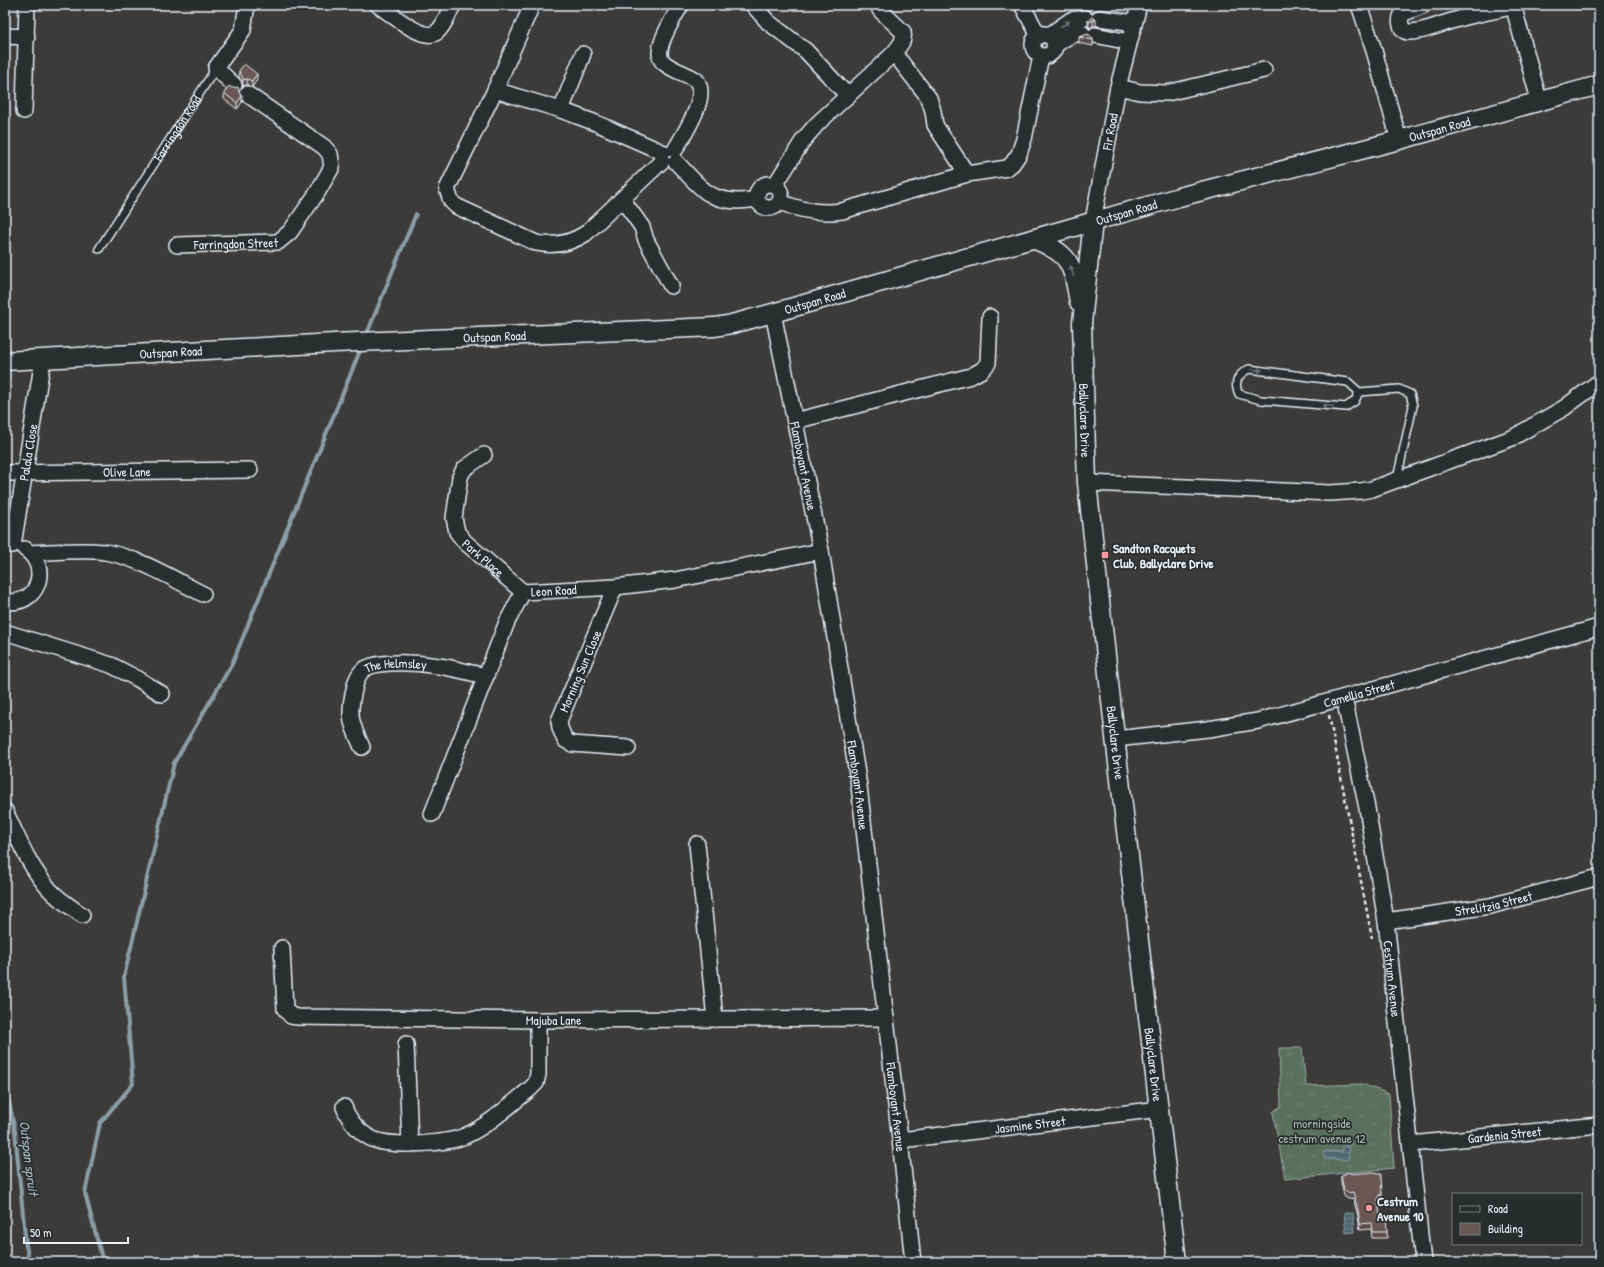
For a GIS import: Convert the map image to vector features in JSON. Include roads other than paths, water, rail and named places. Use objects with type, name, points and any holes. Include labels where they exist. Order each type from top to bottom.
[{"type":"street","points":[[24,111],[27,5]]},
{"type":"street","name":"Farringdon Road","points":[[216,68],[243,30],[247,5]]},
{"type":"street","points":[[378,5],[418,32],[428,35],[438,32],[453,5]]},
{"type":"street","points":[[532,5],[495,90],[447,189],[450,201],[456,206],[536,243],[546,245],[557,245],[573,242],[585,234],[669,156],[685,134],[698,107],[700,94],[699,83],[662,62],[659,51],[661,43],[681,5]]},
{"type":"street","points":[[753,5],[768,22],[806,51],[848,96]]},
{"type":"street","points":[[775,185],[804,139],[817,124],[894,53],[902,42],[904,36],[903,32],[880,10],[879,5]]},
{"type":"street","points":[[1022,5],[1047,39]]},
{"type":"street","name":"Fir Road","points":[[1093,222],[1118,87],[1139,5]]},
{"type":"street","points":[[1359,5],[1373,47],[1399,140]]},
{"type":"street","points":[[1424,5],[1402,14],[1400,19],[1404,30],[1408,32],[1421,30],[1460,18],[1514,5],[1539,100]]},
{"type":"street","points":[[1047,39],[1071,20],[1092,18],[1134,23]]},
{"type":"street","points":[[780,202],[789,206],[819,212],[836,212],[967,174],[1006,168],[1016,160],[1024,139],[1041,56],[1036,52],[1033,46],[1034,40],[1066,37],[1072,34],[1091,35],[1129,42]]},
{"type":"street","points":[[5,36],[27,37]]},
{"type":"street","points":[[894,53],[929,98],[933,110],[935,125],[967,174]]},
{"type":"street","points":[[561,110],[583,54]]},
{"type":"street","points":[[216,68],[234,85]]},
{"type":"street","points":[[1118,87],[1140,92],[1167,93],[1264,70]]},
{"type":"street","name":"Outspan Road","points":[[5,361],[334,343],[697,328],[732,324],[1179,197],[1399,140],[1539,100],[1599,85]]},
{"type":"street","points":[[495,90],[561,110],[596,123],[669,156],[708,193],[728,200],[744,201],[757,199]]},
{"type":"street","name":"Farringdon Street","points":[[177,245],[278,242],[290,232],[317,194],[332,167],[330,154],[324,147],[247,94]]},
{"type":"street","points":[[770,183],[775,185],[781,192],[780,202],[777,206],[767,208],[759,204],[757,199],[758,190],[761,186],[770,183]]},
{"type":"street","points":[[622,199],[642,227],[646,240],[671,286]]},
{"type":"street","name":"Ballyclare Drive","points":[[1093,222],[1082,323],[1087,483],[1115,739],[1178,1262]]},
{"type":"street","points":[[1033,239],[1052,247],[1064,255],[1070,263],[1075,280],[1082,323]]},
{"type":"street","name":"Flamboyant Avenue","points":[[773,313],[821,551],[859,786],[913,1262]]},
{"type":"street","points":[[795,422],[971,376],[982,370],[988,363],[990,317]]},
{"type":"street","name":"Palala Close","points":[[9,545],[26,472],[44,359]]},
{"type":"street","points":[[1087,483],[1342,493],[1361,491],[1397,480],[1512,438],[1564,408],[1599,382]]},
{"type":"street","name":"Park Place","points":[[484,455],[464,469],[460,477],[454,518],[457,532],[465,542],[523,592]]},
{"type":"street","name":"Olive Lane","points":[[5,473],[250,470]]},
{"type":"street","points":[[5,601],[19,601],[28,597],[35,590],[39,581],[40,571],[37,561],[31,553],[23,547],[9,545]]},
{"type":"street","points":[[31,553],[86,551],[105,552],[142,563],[203,594]]},
{"type":"street","name":"Leon Road","points":[[432,814],[507,622],[523,592],[615,587],[676,580],[821,551]]},
{"type":"street","name":"Morning Sun Close","points":[[615,587],[559,721],[565,740],[572,744],[628,748]]},
{"type":"street","name":"Camellia Street","points":[[1115,739],[1233,726],[1258,721],[1599,627]]},
{"type":"street","points":[[5,632],[111,665],[162,694]]},
{"type":"street","name":"The Helmsley","points":[[362,747],[353,726],[350,710],[356,681],[361,672],[367,668],[378,664],[438,666],[486,676]]},
{"type":"street","name":"Cestrum Avenue","points":[[1344,698],[1367,808],[1386,921],[1423,1262]]},
{"type":"street","points":[[5,811],[30,862],[40,878],[51,891],[82,915]]},
{"type":"street","points":[[696,844],[715,1019]]},
{"type":"street","name":"Strelitzia Street","points":[[1386,921],[1490,906],[1599,877]]},
{"type":"street","name":"Majuba Lane","points":[[282,948],[286,1009],[291,1016],[306,1018],[538,1020],[886,1018]]},
{"type":"street","points":[[344,1108],[354,1126],[374,1140],[410,1144],[453,1140],[466,1135],[482,1126],[536,1083],[538,1074],[538,1020]]},
{"type":"street","points":[[406,1044],[410,1144]]},
{"type":"street","name":"Jasmine Street","points":[[900,1140],[1160,1110]]},
{"type":"street","name":"Gardenia Street","points":[[1411,1144],[1599,1125]]},
{"type":"lane","name":"Farringdon Road","points":[[99,249],[216,68]]},
{"type":"lane","points":[[1359,392],[1355,401],[1346,407],[1268,401],[1239,394],[1237,390],[1237,381],[1241,373],[1249,369],[1348,382],[1359,392],[1399,389],[1410,394],[1413,406],[1397,480]]},
{"type":"water","points":[[1342,1145],[1348,1146],[1349,1157],[1347,1160],[1325,1159],[1323,1153],[1326,1151],[1342,1152]]},
{"type":"water","points":[[1344,1213],[1353,1213],[1355,1232],[1346,1233]]},
{"type":"waterway","points":[[366,336],[416,214]]},
{"type":"waterway","points":[[103,1262],[85,1193],[100,1123],[133,1084],[124,977],[174,763],[232,664],[362,346]]},
{"type":"waterway","name":"Outspan spruit","points":[[5,1082],[15,1131],[26,1246],[30,1262]]},
{"type":"place","name":"Sandton Racquets Club, Ballyclare Drive","points":[[1105,555]]},
{"type":"place","name":"Cestrum Avenue 10","points":[[1369,1208]]},
{"type":"park label","name":"morningside cestrum avenue 12","points":[[1322,1130]]}]
